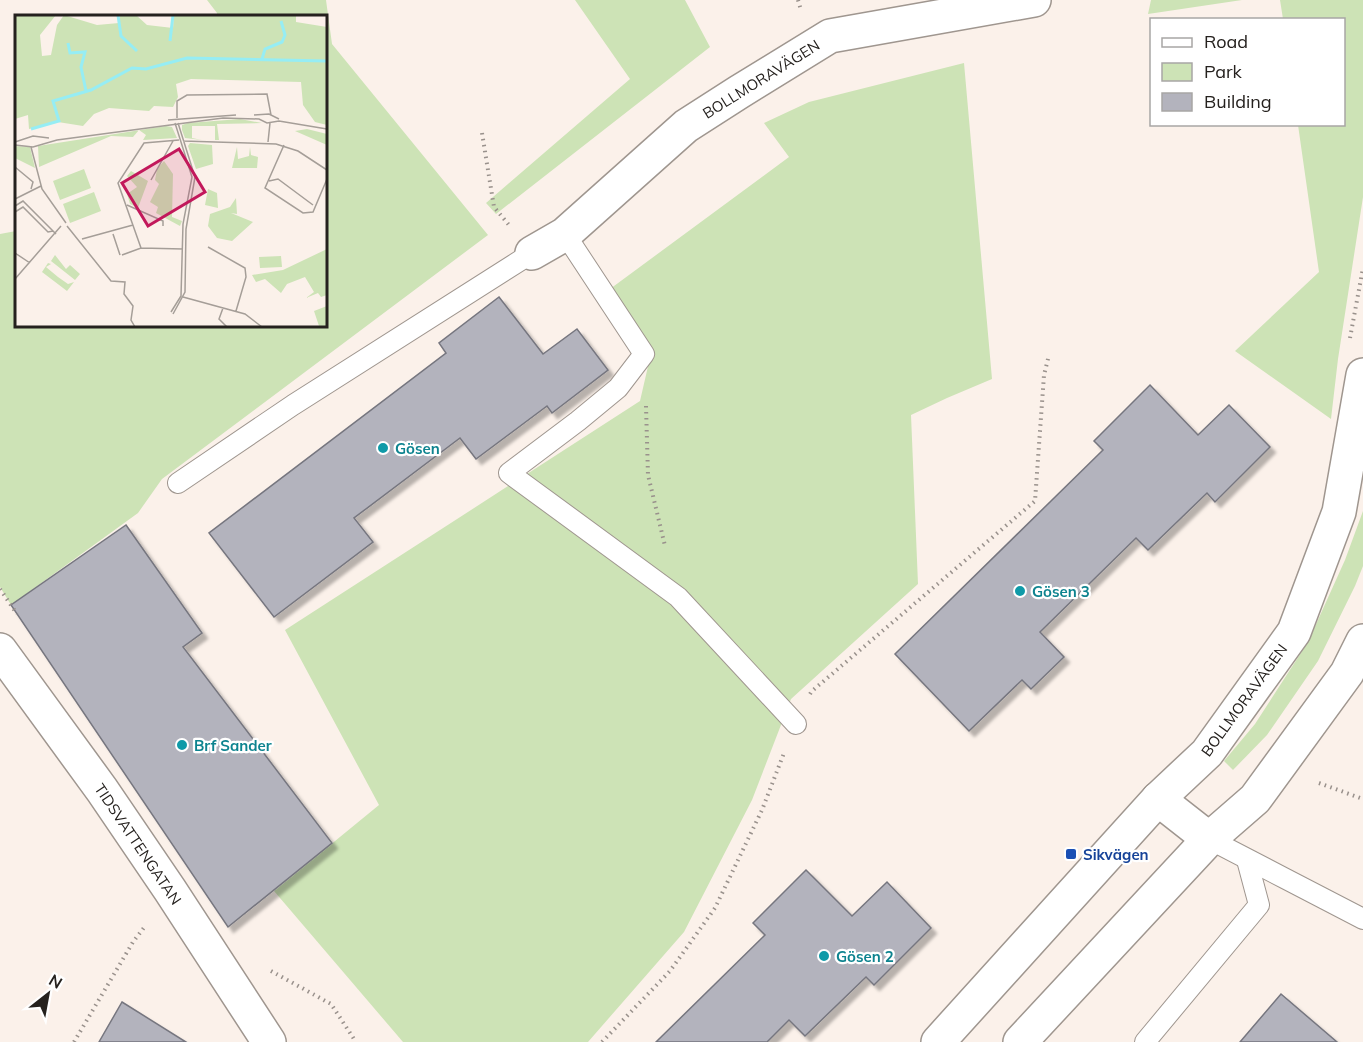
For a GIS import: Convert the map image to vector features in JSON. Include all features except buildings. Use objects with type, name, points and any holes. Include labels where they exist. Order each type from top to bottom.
[{"type":"street","name":"BOLLMORAVÄGEN","points":[[532,254],[565,234],[686,126],[830,36],[1034,0]]},
{"type":"street","name":"BOLLMORAVÄGEN","points":[[938,1042],[1158,799],[1207,753],[1294,632],[1339,512],[1363,375]]},
{"type":"street","points":[[1020,1042],[1209,839],[1255,799],[1347,673],[1363,641]]},
{"type":"street","name":"TIDSVATTENGATAN","points":[[0,650],[102,790],[269,1042]]},
{"type":"street","points":[[1158,799],[1209,839]]},
{"type":"lane","points":[[565,234],[644,354],[618,388],[578,422],[509,473],[678,597],[796,724]]},
{"type":"lane","points":[[178,483],[293,405],[532,254]]},
{"type":"lane","points":[[1209,839],[1363,919]]},
{"type":"lane","points":[[1145,1042],[1259,905],[1247,860]]},
{"type":"path","points":[[482,133],[494,207]]},
{"type":"path","points":[[1348,346],[1363,268]]},
{"type":"path","points":[[644,354],[648,476],[678,597]]},
{"type":"path","points":[[602,1042],[670,972],[715,908],[762,810],[796,724],[812,691],[1035,501],[1044,375],[1049,355]]},
{"type":"path","points":[[1319,783],[1363,799]]},
{"type":"path","points":[[74,1042],[133,942],[170,890]]},
{"type":"green space","points":[[207,0],[326,0],[332,44],[488,235],[162,479],[138,513],[11,605],[0,587],[0,234],[15,231],[15,327],[327,327],[327,15],[217,15]]},
{"type":"green space","points":[[575,0],[685,0],[710,47],[496,214],[486,203],[630,79]]},
{"type":"green space","points":[[1151,0],[1242,0],[1148,14]]},
{"type":"green space","points":[[1280,0],[1363,0],[1363,197],[1331,419],[1235,351],[1319,272],[1298,126],[1345,126],[1345,18],[1283,18]]},
{"type":"green space","points":[[964,63],[992,379],[911,415],[918,584],[791,699],[752,800],[684,932],[588,1042],[403,1042],[274,891],[379,805],[285,630],[640,401],[652,349],[610,289],[789,157],[764,123],[809,102]]},
{"type":"green space","points":[[1363,511],[1363,566],[1318,661],[1267,735],[1233,770],[1224,761],[1255,724],[1308,642],[1345,560]]},
{"type":"place","name":"Gösen","points":[[383,448]]},
{"type":"place","name":"Gösen 3","points":[[1020,591]]},
{"type":"place","name":"Brf Sander","points":[[182,745]]},
{"type":"place","name":"Sikvägen","points":[[1071,854]]},
{"type":"place","name":"Gösen 2","points":[[824,956]]}]
